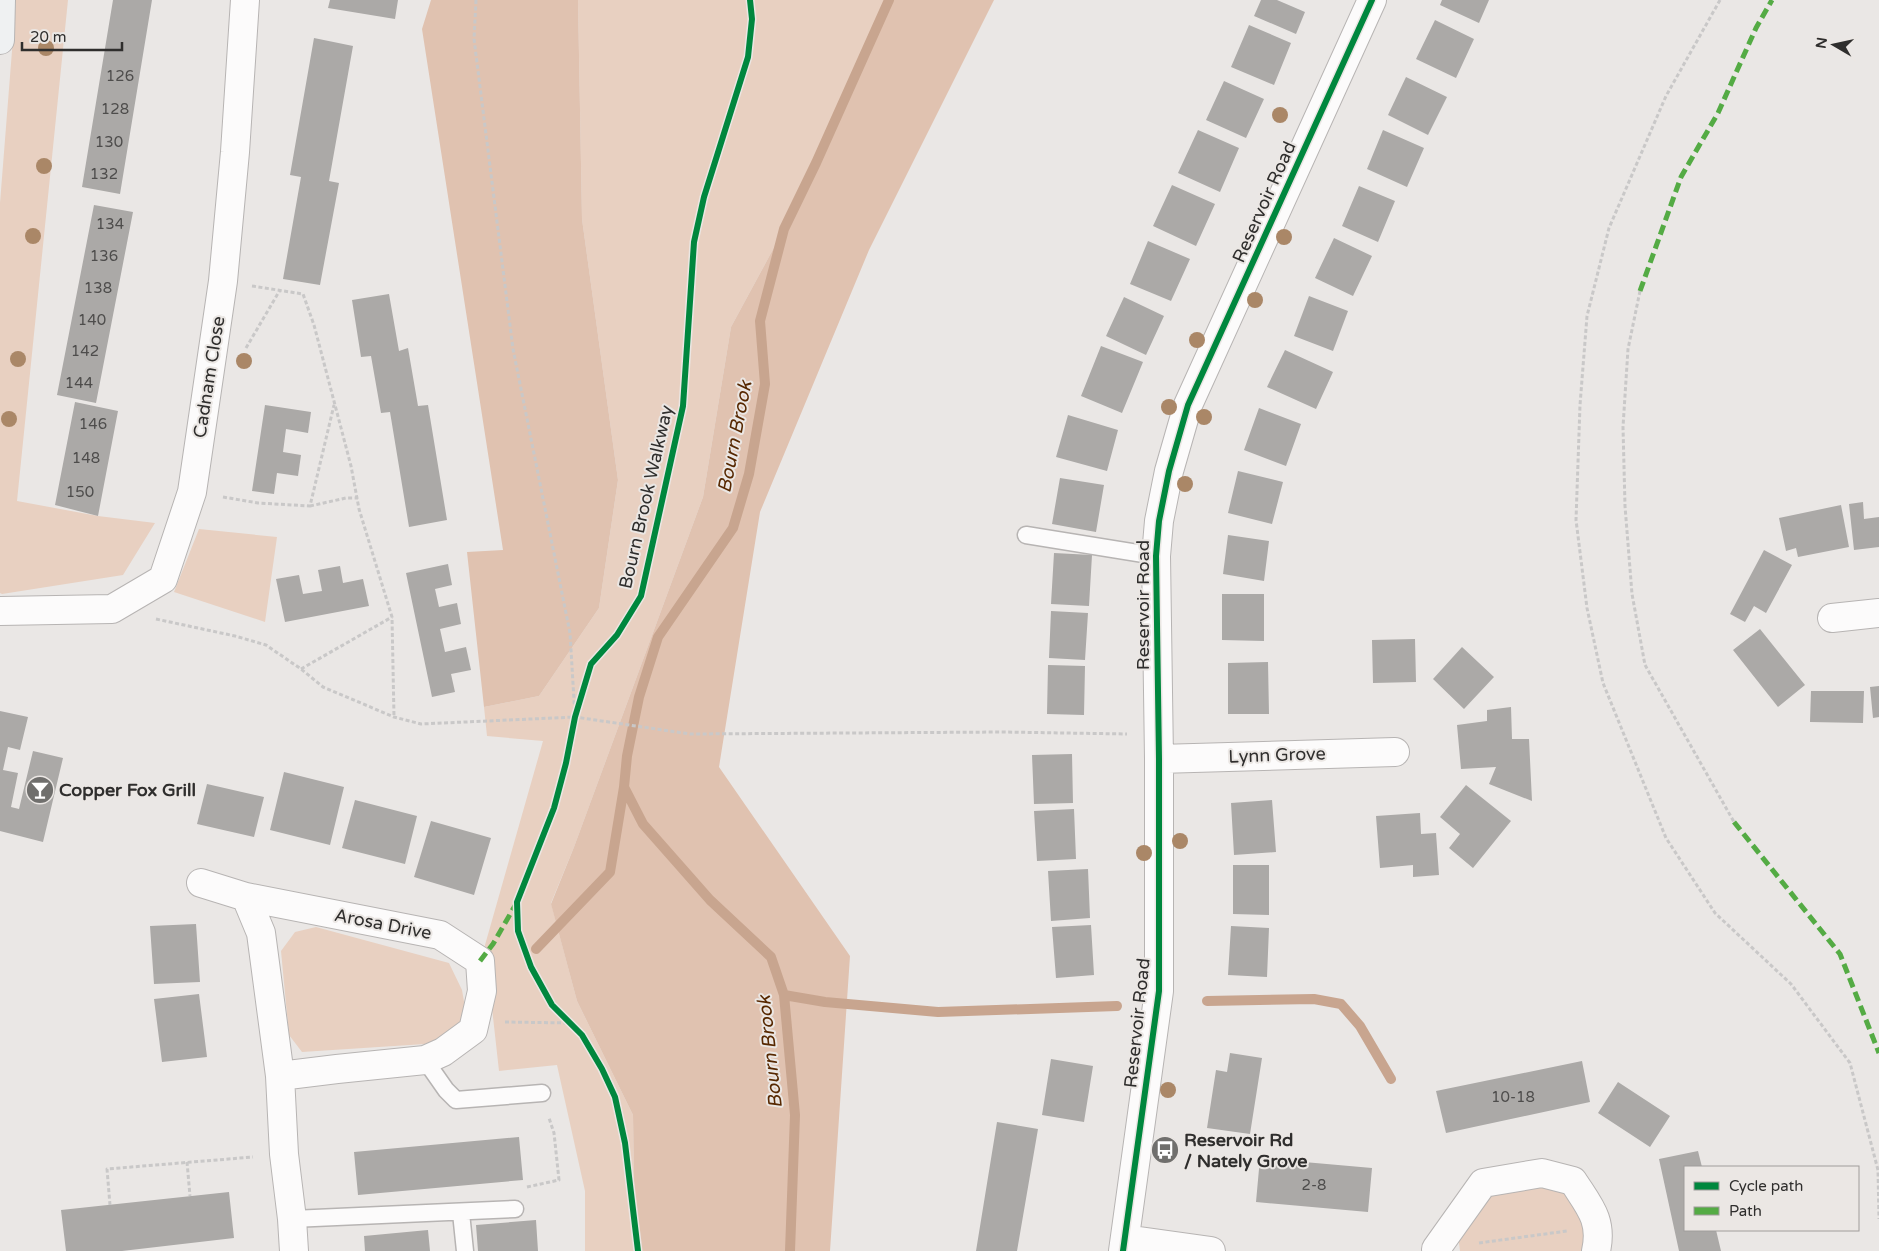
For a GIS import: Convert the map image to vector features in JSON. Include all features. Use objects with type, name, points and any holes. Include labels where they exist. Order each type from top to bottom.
[{"type":"street","points":[[0,40],[1,0]]},
{"type":"street","name":"Cadnam Close","points":[[0,611],[112,609],[163,579],[192,492],[223,281],[235,152],[245,0]]},
{"type":"street","name":"Reservoir Road","points":[[1124,1245],[1159,991],[1159,747],[1156,556],[1159,521],[1169,471],[1188,405],[1372,0]]},
{"type":"street","points":[[1832,618],[1879,613]]},
{"type":"street","name":"Lynn Grove","points":[[1159,747],[1395,752]]},
{"type":"street","name":"Arosa Drive","points":[[201,883],[246,897],[440,935],[480,961],[482,990],[474,1030],[443,1052],[425,1060],[337,1068],[280,1076]]},
{"type":"street","points":[[246,897],[261,933],[280,1076],[284,1154],[294,1251]]},
{"type":"street","points":[[1434,1250],[1482,1183],[1542,1173],[1573,1181],[1595,1216],[1597,1239]]},
{"type":"street","points":[[1124,1245],[1211,1251]]},
{"type":"lane","points":[[1026,535],[1156,556]]},
{"type":"lane","points":[[425,1060],[446,1090],[456,1100],[542,1093]]},
{"type":"lane","points":[[292,1220],[516,1209]]},
{"type":"lane","points":[[461,1212],[465,1251]]},
{"type":"path","points":[[476,0],[474,39],[513,349],[570,633],[575,717]]},
{"type":"path","points":[[1720,0],[1666,96],[1609,228],[1587,316],[1580,405],[1576,520],[1586,608],[1603,683],[1666,838],[1715,913],[1791,984],[1850,1063],[1878,1170],[1879,1219]]},
{"type":"path","points":[[223,281],[303,294],[314,325],[351,466],[359,509],[392,617],[394,717]]},
{"type":"path","points":[[211,361],[236,364],[280,290]]},
{"type":"path","points":[[1640,291],[1628,349],[1623,426],[1625,506],[1634,603],[1645,665],[1734,822]]},
{"type":"path","points":[[310,506],[334,404]]},
{"type":"path","points":[[192,492],[258,503],[310,506],[346,498],[358,498]]},
{"type":"path","points":[[112,609],[243,638],[266,646],[301,668],[323,687],[394,717],[421,724],[575,717],[690,734],[1002,732],[1159,747]]},
{"type":"path","points":[[301,668],[392,617]]},
{"type":"path","points":[[573,726],[580,700]]},
{"type":"path","points":[[564,1017],[576,1029]]},
{"type":"path","points":[[475,1022],[570,1023]]},
{"type":"path","points":[[527,1187],[559,1180],[554,1133],[542,1093]]},
{"type":"path","points":[[110,1205],[107,1169],[284,1154]]},
{"type":"path","points":[[187,1162],[190,1196]]},
{"type":"path","points":[[1434,1250],[1597,1239]]},
{"type":"shaded area","points":[[16,0],[68,0],[17,501],[98,516],[155,523],[123,575],[2,594],[0,593],[0,203]]},
{"type":"shaded area","points":[[431,0],[578,0],[582,219],[618,480],[599,608],[539,696],[484,707],[467,552],[503,550],[422,29]]},
{"type":"shaded area","points":[[578,0],[888,0],[816,163],[784,229],[731,327],[703,497],[574,847],[551,903],[577,1001],[633,1115],[635,1251],[585,1251],[585,1191],[557,1065],[499,1071],[485,945],[543,741],[487,736],[484,707],[539,696],[599,608],[618,480],[582,219]]},
{"type":"shaded area","points":[[888,0],[994,0],[869,250],[760,512],[719,767],[850,956],[830,1251],[635,1251],[633,1115],[577,1001],[551,904],[574,847],[703,497],[731,327],[784,229],[816,163]]},
{"type":"shaded area","points":[[199,529],[277,537],[265,622],[174,592]]},
{"type":"shaded area","points":[[316,927],[449,963],[462,990],[466,1013],[453,1034],[425,1044],[302,1052],[289,1035],[281,951],[295,932]]},
{"type":"shaded area","points":[[1540,1184],[1567,1192],[1584,1218],[1584,1251],[1460,1251],[1458,1235],[1489,1194]]},
{"type":"building","points":[[113,0],[152,0],[120,194],[82,187]]},
{"type":"building","points":[[330,0],[398,0],[395,19],[328,8]]},
{"type":"building","points":[[1261,0],[1277,0],[1305,12],[1296,34],[1254,16]]},
{"type":"building","points":[[1442,0],[1489,0],[1479,23],[1440,5]]},
{"type":"building","points":[[1435,20],[1474,39],[1456,78],[1416,59]]},
{"type":"building","points":[[1249,25],[1291,43],[1274,85],[1231,67]]},
{"type":"building","points":[[314,38],[353,46],[329,181],[339,183],[320,285],[283,279],[301,177],[290,175]]},
{"type":"building","points":[[1406,77],[1447,97],[1428,135],[1388,115]]},
{"type":"building","points":[[1224,81],[1264,99],[1246,138],[1206,120]]},
{"type":"building","points":[[1198,130],[1239,148],[1220,192],[1178,173]]},
{"type":"building","points":[[1383,130],[1424,148],[1407,187],[1367,169]]},
{"type":"building","points":[[1172,185],[1215,204],[1196,246],[1153,226]]},
{"type":"building","points":[[1359,186],[1395,201],[1378,242],[1342,226]]},
{"type":"building","points":[[94,205],[133,212],[96,403],[57,395]]},
{"type":"building","points":[[1334,238],[1372,256],[1353,296],[1315,278]]},
{"type":"building","points":[[1148,241],[1190,259],[1171,301],[1130,284]]},
{"type":"building","points":[[389,294],[399,351],[408,348],[418,406],[428,405],[447,520],[409,527],[390,412],[381,413],[371,356],[361,357],[352,300]]},
{"type":"building","points":[[1309,296],[1348,311],[1333,351],[1294,336]]},
{"type":"building","points":[[1124,297],[1164,316],[1146,355],[1106,336]]},
{"type":"building","points":[[1101,346],[1143,362],[1122,413],[1081,396]]},
{"type":"building","points":[[1285,350],[1333,372],[1316,409],[1267,387]]},
{"type":"building","points":[[75,402],[118,411],[98,516],[55,505]]},
{"type":"building","points":[[265,405],[311,412],[308,433],[286,429],[283,452],[301,455],[298,476],[277,473],[274,494],[252,491]]},
{"type":"building","points":[[1259,408],[1301,424],[1286,466],[1244,450]]},
{"type":"building","points":[[1068,415],[1118,430],[1107,471],[1056,457]]},
{"type":"building","points":[[1238,471],[1283,482],[1272,524],[1228,513]]},
{"type":"building","points":[[1060,478],[1104,485],[1096,532],[1052,524]]},
{"type":"building","points":[[1863,502],[1864,519],[1879,517],[1879,547],[1854,550],[1849,504]]},
{"type":"building","points":[[1841,505],[1849,547],[1798,557],[1796,548],[1786,551],[1779,518]]},
{"type":"building","points":[[1228,535],[1269,541],[1264,581],[1223,574]]},
{"type":"building","points":[[1764,550],[1792,565],[1766,613],[1754,606],[1745,622],[1730,614]]},
{"type":"building","points":[[1054,553],[1092,555],[1089,606],[1051,604]]},
{"type":"building","points":[[448,564],[452,585],[435,589],[439,607],[457,603],[461,624],[440,629],[445,652],[466,647],[471,670],[451,674],[455,692],[432,697],[406,573]]},
{"type":"building","points":[[340,566],[343,583],[363,579],[369,606],[285,622],[276,579],[299,575],[303,594],[322,591],[318,570]]},
{"type":"building","points":[[1222,594],[1264,594],[1264,641],[1222,640]]},
{"type":"building","points":[[1051,611],[1088,613],[1085,660],[1049,658]]},
{"type":"building","points":[[1760,629],[1805,685],[1778,707],[1733,650]]},
{"type":"building","points":[[1415,639],[1416,682],[1373,683],[1372,640]]},
{"type":"building","points":[[1462,647],[1494,677],[1464,709],[1433,679]]},
{"type":"building","points":[[1268,662],[1269,714],[1228,714],[1228,663]]},
{"type":"building","points":[[1048,665],[1085,666],[1084,715],[1047,714]]},
{"type":"building","points":[[1879,686],[1879,717],[1873,718],[1870,687]]},
{"type":"building","points":[[1811,691],[1864,691],[1863,723],[1810,722]]},
{"type":"building","points":[[1511,707],[1512,739],[1529,739],[1532,801],[1489,784],[1496,767],[1461,769],[1457,725],[1487,721],[1487,710]]},
{"type":"building","name":"Copper Fox Grill","points":[[0,711],[28,717],[20,750],[8,747],[3,770],[18,773],[11,807],[19,809],[33,751],[63,758],[43,842],[0,831]]},
{"type":"building","points":[[1072,754],[1073,803],[1034,804],[1032,755]]},
{"type":"building","points":[[284,772],[344,787],[330,845],[270,830]]},
{"type":"building","points":[[207,784],[264,797],[254,837],[197,824]]},
{"type":"building","points":[[1466,785],[1511,821],[1473,868],[1449,848],[1460,834],[1440,817]]},
{"type":"building","points":[[355,800],[417,816],[405,864],[342,848]]},
{"type":"building","points":[[1272,800],[1276,852],[1234,855],[1231,803]]},
{"type":"building","points":[[1074,809],[1076,859],[1037,861],[1034,811]]},
{"type":"building","points":[[1420,813],[1421,834],[1436,833],[1439,875],[1413,877],[1413,865],[1380,868],[1376,816]]},
{"type":"building","points":[[431,821],[491,838],[474,895],[414,877]]},
{"type":"building","points":[[1233,865],[1269,865],[1269,915],[1233,914]]},
{"type":"building","points":[[1088,869],[1090,918],[1051,921],[1048,871]]},
{"type":"building","points":[[196,924],[200,982],[154,984],[150,926]]},
{"type":"building","points":[[1091,925],[1094,975],[1056,978],[1052,927]]},
{"type":"building","points":[[1231,926],[1269,928],[1267,977],[1228,975]]},
{"type":"building","points":[[199,994],[207,1057],[162,1062],[154,999]]},
{"type":"building","points":[[1230,1053],[1262,1058],[1250,1134],[1207,1128],[1216,1070],[1227,1072]]},
{"type":"building","points":[[1051,1059],[1093,1066],[1084,1122],[1042,1115]]},
{"type":"building","points":[[1582,1061],[1590,1102],[1446,1133],[1436,1091]]},
{"type":"building","points":[[1618,1082],[1670,1116],[1650,1147],[1598,1113]]},
{"type":"building","points":[[997,1122],[1038,1129],[1017,1251],[976,1251]]},
{"type":"building","points":[[519,1137],[523,1180],[358,1195],[354,1152]]},
{"type":"building","points":[[1698,1151],[1702,1166],[1684,1166],[1684,1231],[1716,1231],[1721,1251],[1679,1251],[1659,1159]]},
{"type":"building","points":[[1260,1158],[1372,1168],[1368,1212],[1256,1202]]},
{"type":"building","points":[[229,1192],[234,1238],[122,1251],[66,1251],[61,1210]]},
{"type":"building","points":[[536,1220],[538,1251],[478,1251],[476,1225]]},
{"type":"building","points":[[428,1230],[430,1251],[365,1251],[364,1236]]},
{"type":"waterway","name":"Bourn Brook","points":[[536,949],[610,872],[624,787],[627,756],[639,697],[658,637],[733,528],[749,474],[765,384],[760,321],[784,229],[816,163],[889,0]]},
{"type":"waterway","name":"Bourn Brook","points":[[624,787],[643,824],[710,900],[771,957],[784,995],[795,1115],[790,1251]]},
{"type":"waterway","points":[[784,995],[825,1002],[938,1012],[1117,1006]]},
{"type":"waterway","points":[[1207,1001],[1314,999],[1341,1004],[1360,1026],[1391,1079]]},
{"type":"marked path","points":[[1640,291],[1681,177],[1718,113],[1756,28],[1772,0]]},
{"type":"marked path","points":[[1734,822],[1840,954],[1879,1053]]},
{"type":"marked path","points":[[480,961],[493,944],[516,904]]},
{"type":"cycle path","name":"Bourn Brook Walkway","points":[[638,1251],[625,1143],[615,1097],[602,1069],[582,1035],[552,1005],[531,967],[518,931],[517,902],[554,808],[566,763],[575,717],[591,664],[617,635],[641,596],[683,406],[694,242],[704,197],[748,57],[752,19],[750,0]]},
{"type":"cycle path","points":[[1123,1251],[1159,991],[1159,759],[1156,556],[1159,521],[1169,471],[1188,405],[1372,0]]},
{"type":"place","name":"Copper Fox Grill","points":[[40,790]]},
{"type":"place","name":"Reservoir Rd / Nately Grove","points":[[1165,1150]]}]
